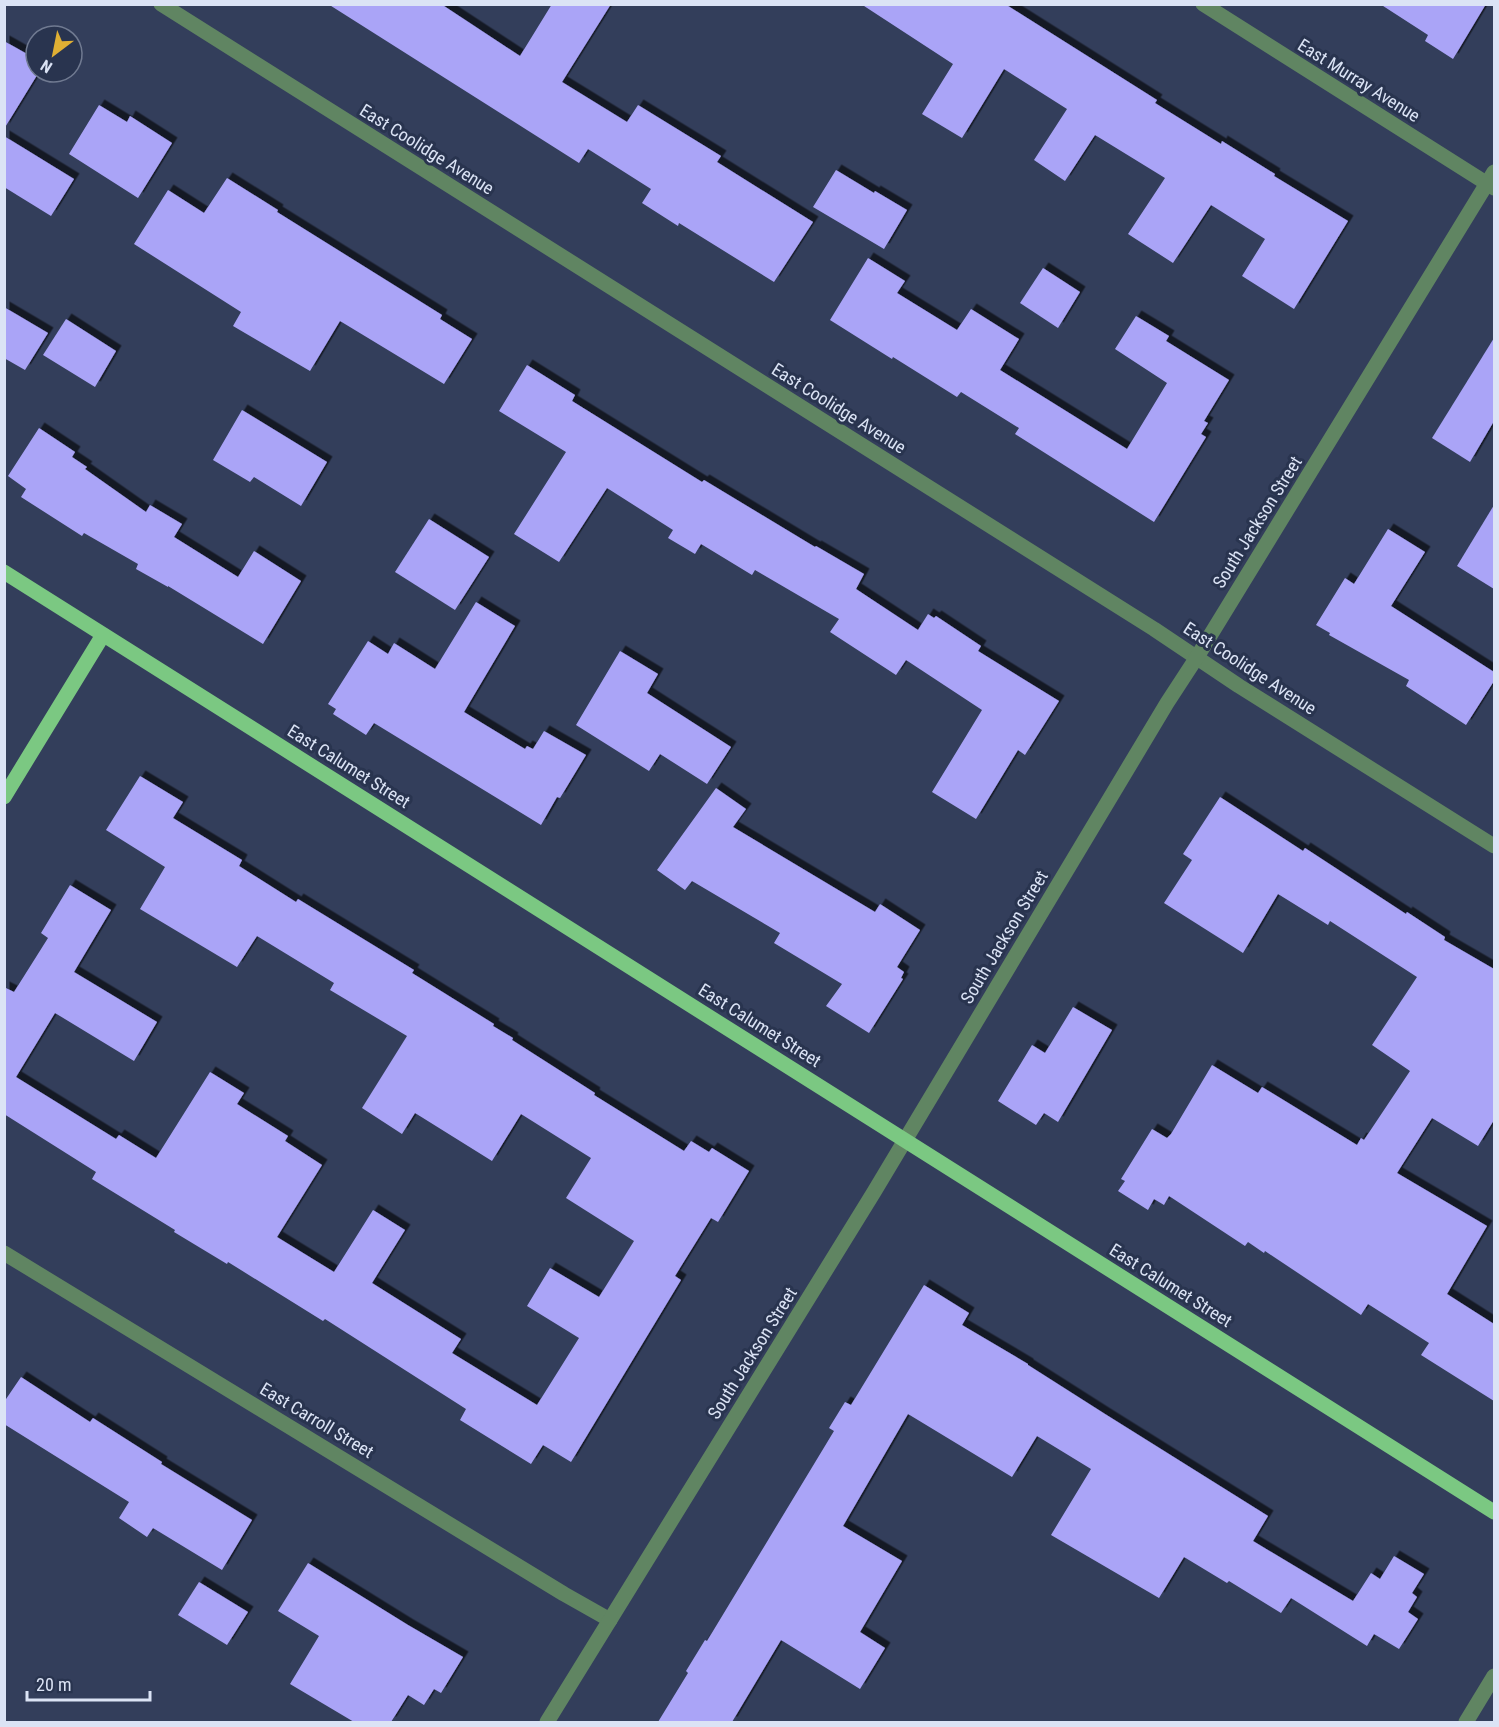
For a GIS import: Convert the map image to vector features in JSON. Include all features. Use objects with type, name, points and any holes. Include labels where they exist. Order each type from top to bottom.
[{"type":"main road","name":"East Calumet Street","points":[[4,572],[1494,1512]]},
{"type":"main road","points":[[4,797],[104,635]]},
{"type":"street","name":"East Coolidge Avenue","points":[[160,4],[1494,846]]},
{"type":"street","name":"East Murray Avenue","points":[[1203,4],[1492,181]]},
{"type":"street","name":"South Jackson Street","points":[[547,1722],[905,1140],[1167,703],[1492,181]]},
{"type":"street","name":"East Carroll Street","points":[[4,1253],[610,1620]]},
{"type":"street","points":[[1466,1722],[1494,1676]]},
{"type":"building","points":[[328,4],[441,4],[520,56],[552,4],[611,4],[562,82],[627,122],[638,105],[721,156],[717,162],[813,222],[774,282],[679,223],[678,226],[642,203],[651,189],[588,149],[579,163]]},
{"type":"building","points":[[861,4],[1005,4],[1157,100],[1155,103],[1221,144],[1222,141],[1348,221],[1294,309],[1242,276],[1265,239],[1211,205],[1173,263],[1128,234],[1165,178],[1095,135],[1065,181],[1034,160],[1067,109],[1004,69],[962,138],[922,114],[953,64]]},
{"type":"building","points":[[1380,4],[1486,4],[1453,59],[1425,41],[1428,35]]},
{"type":"building","points":[[4,41],[24,52],[24,84],[32,84],[4,129]]},
{"type":"building","points":[[99,105],[127,122],[130,116],[172,143],[138,198],[69,154]]},
{"type":"building","points":[[4,136],[74,179],[51,216],[4,187]]},
{"type":"building","points":[[836,170],[907,210],[884,249],[813,207]]},
{"type":"building","points":[[227,178],[278,210],[277,212],[442,315],[440,319],[472,339],[444,384],[340,321],[310,371],[233,326],[241,312],[134,244],[168,190],[204,213]]},
{"type":"building","points":[[868,258],[905,281],[897,293],[957,330],[971,309],[1019,339],[1000,370],[1127,449],[1167,383],[1115,349],[1136,316],[1169,336],[1166,341],[1229,380],[1204,421],[1208,423],[1201,434],[1206,437],[1154,522],[1015,434],[1019,428],[961,392],[957,397],[830,320]]},
{"type":"building","points":[[1043,268],[1080,292],[1058,328],[1020,303]]},
{"type":"building","points":[[4,307],[48,333],[25,370],[4,358]]},
{"type":"building","points":[[66,319],[116,351],[95,387],[43,355]]},
{"type":"building","points":[[1494,338],[1494,421],[1470,462],[1432,438]]},
{"type":"building","points":[[527,365],[575,395],[572,401],[702,482],[704,480],[864,574],[856,589],[918,630],[928,614],[934,618],[936,616],[981,646],[978,651],[1059,701],[1025,755],[1018,750],[976,819],[932,792],[982,710],[906,660],[896,675],[830,632],[839,619],[755,570],[752,575],[701,544],[695,554],[668,538],[673,530],[607,488],[559,562],[514,534],[566,452],[499,411]]},
{"type":"building","points":[[242,410],[327,462],[301,506],[254,477],[250,482],[213,460]]},
{"type":"building","points":[[39,428],[75,452],[72,457],[87,467],[85,469],[146,512],[150,505],[182,524],[174,537],[238,577],[254,551],[301,581],[263,644],[136,569],[138,564],[84,533],[82,536],[21,497],[26,489],[8,476]]},
{"type":"building","points":[[1494,505],[1494,589],[1457,566]]},
{"type":"building","points":[[429,519],[489,557],[455,610],[395,572]]},
{"type":"building","points":[[1388,529],[1425,552],[1391,606],[1494,672],[1494,681],[1466,725],[1406,686],[1409,680],[1329,635],[1330,633],[1316,625],[1345,578],[1354,584]]},
{"type":"building","points":[[476,602],[515,626],[464,712],[525,749],[527,746],[533,749],[544,731],[586,755],[541,825],[374,723],[366,735],[333,714],[336,709],[328,704],[368,641],[388,654],[394,643],[435,669]]},
{"type":"building","points":[[620,651],[658,674],[647,693],[731,747],[707,784],[660,754],[649,771],[576,725]]},
{"type":"building","points":[[140,776],[183,802],[173,818],[242,860],[239,866],[296,902],[298,899],[414,970],[412,973],[494,1024],[493,1026],[513,1038],[512,1040],[595,1093],[594,1095],[684,1151],[691,1141],[709,1152],[712,1148],[749,1171],[718,1222],[711,1218],[675,1276],[681,1280],[571,1462],[543,1445],[531,1464],[460,1420],[466,1409],[325,1319],[323,1321],[228,1262],[227,1264],[174,1232],[175,1230],[92,1179],[96,1172],[4,1114],[4,987],[14,992],[48,938],[41,933],[70,885],[111,910],[74,972],[157,1022],[134,1061],[55,1013],[16,1077],[116,1139],[119,1135],[156,1158],[210,1072],[244,1093],[237,1104],[288,1136],[285,1141],[322,1165],[277,1237],[334,1272],[373,1210],[405,1230],[372,1283],[461,1339],[452,1353],[537,1405],[579,1338],[527,1306],[550,1268],[599,1297],[634,1241],[566,1198],[591,1158],[521,1114],[492,1161],[415,1113],[402,1134],[362,1108],[407,1036],[330,990],[334,983],[257,936],[237,967],[140,909],[165,867],[106,830]]},
{"type":"building","points":[[716,788],[746,809],[733,827],[875,912],[880,904],[920,930],[897,967],[904,972],[901,978],[903,979],[869,1033],[826,1006],[842,984],[774,943],[780,933],[692,881],[685,890],[657,870]]},
{"type":"building","points":[[1220,797],[1303,851],[1305,848],[1406,914],[1407,912],[1445,937],[1444,940],[1494,969],[1494,1120],[1478,1146],[1432,1118],[1397,1173],[1487,1226],[1447,1294],[1494,1324],[1494,1401],[1421,1355],[1429,1343],[1368,1304],[1361,1315],[1265,1251],[1264,1253],[1248,1242],[1245,1246],[1169,1196],[1164,1205],[1154,1199],[1148,1210],[1118,1191],[1125,1181],[1121,1179],[1152,1129],[1167,1138],[1171,1134],[1212,1065],[1258,1093],[1262,1087],[1357,1145],[1361,1138],[1364,1140],[1410,1071],[1372,1045],[1417,977],[1330,921],[1328,925],[1278,894],[1243,953],[1164,903],[1192,860],[1183,854]]},
{"type":"building","points":[[1073,1007],[1112,1030],[1058,1122],[1044,1113],[1036,1125],[998,1101],[1032,1045],[1045,1053]]},
{"type":"building","points":[[924,1285],[969,1313],[962,1325],[1028,1364],[1268,1516],[1253,1541],[1353,1601],[1371,1573],[1380,1579],[1394,1556],[1424,1574],[1412,1593],[1417,1597],[1408,1612],[1418,1619],[1399,1649],[1374,1634],[1367,1646],[1291,1598],[1281,1613],[1184,1557],[1159,1598],[1051,1535],[1091,1469],[1037,1436],[1012,1477],[908,1414],[843,1526],[902,1561],[860,1632],[885,1648],[860,1689],[781,1640],[732,1722],[658,1722],[688,1673],[686,1671],[705,1640],[707,1641],[834,1431],[829,1428],[845,1402],[851,1405]]},
{"type":"building","points":[[21,1377],[90,1422],[93,1418],[162,1462],[161,1464],[252,1520],[222,1570],[153,1528],[147,1537],[119,1518],[129,1502],[4,1424],[4,1402]]},
{"type":"building","points":[[308,1563],[463,1657],[441,1693],[434,1689],[424,1705],[408,1695],[391,1722],[354,1722],[290,1684],[319,1636],[278,1611]]},
{"type":"building","points":[[199,1582],[248,1612],[227,1645],[178,1615]]}]
